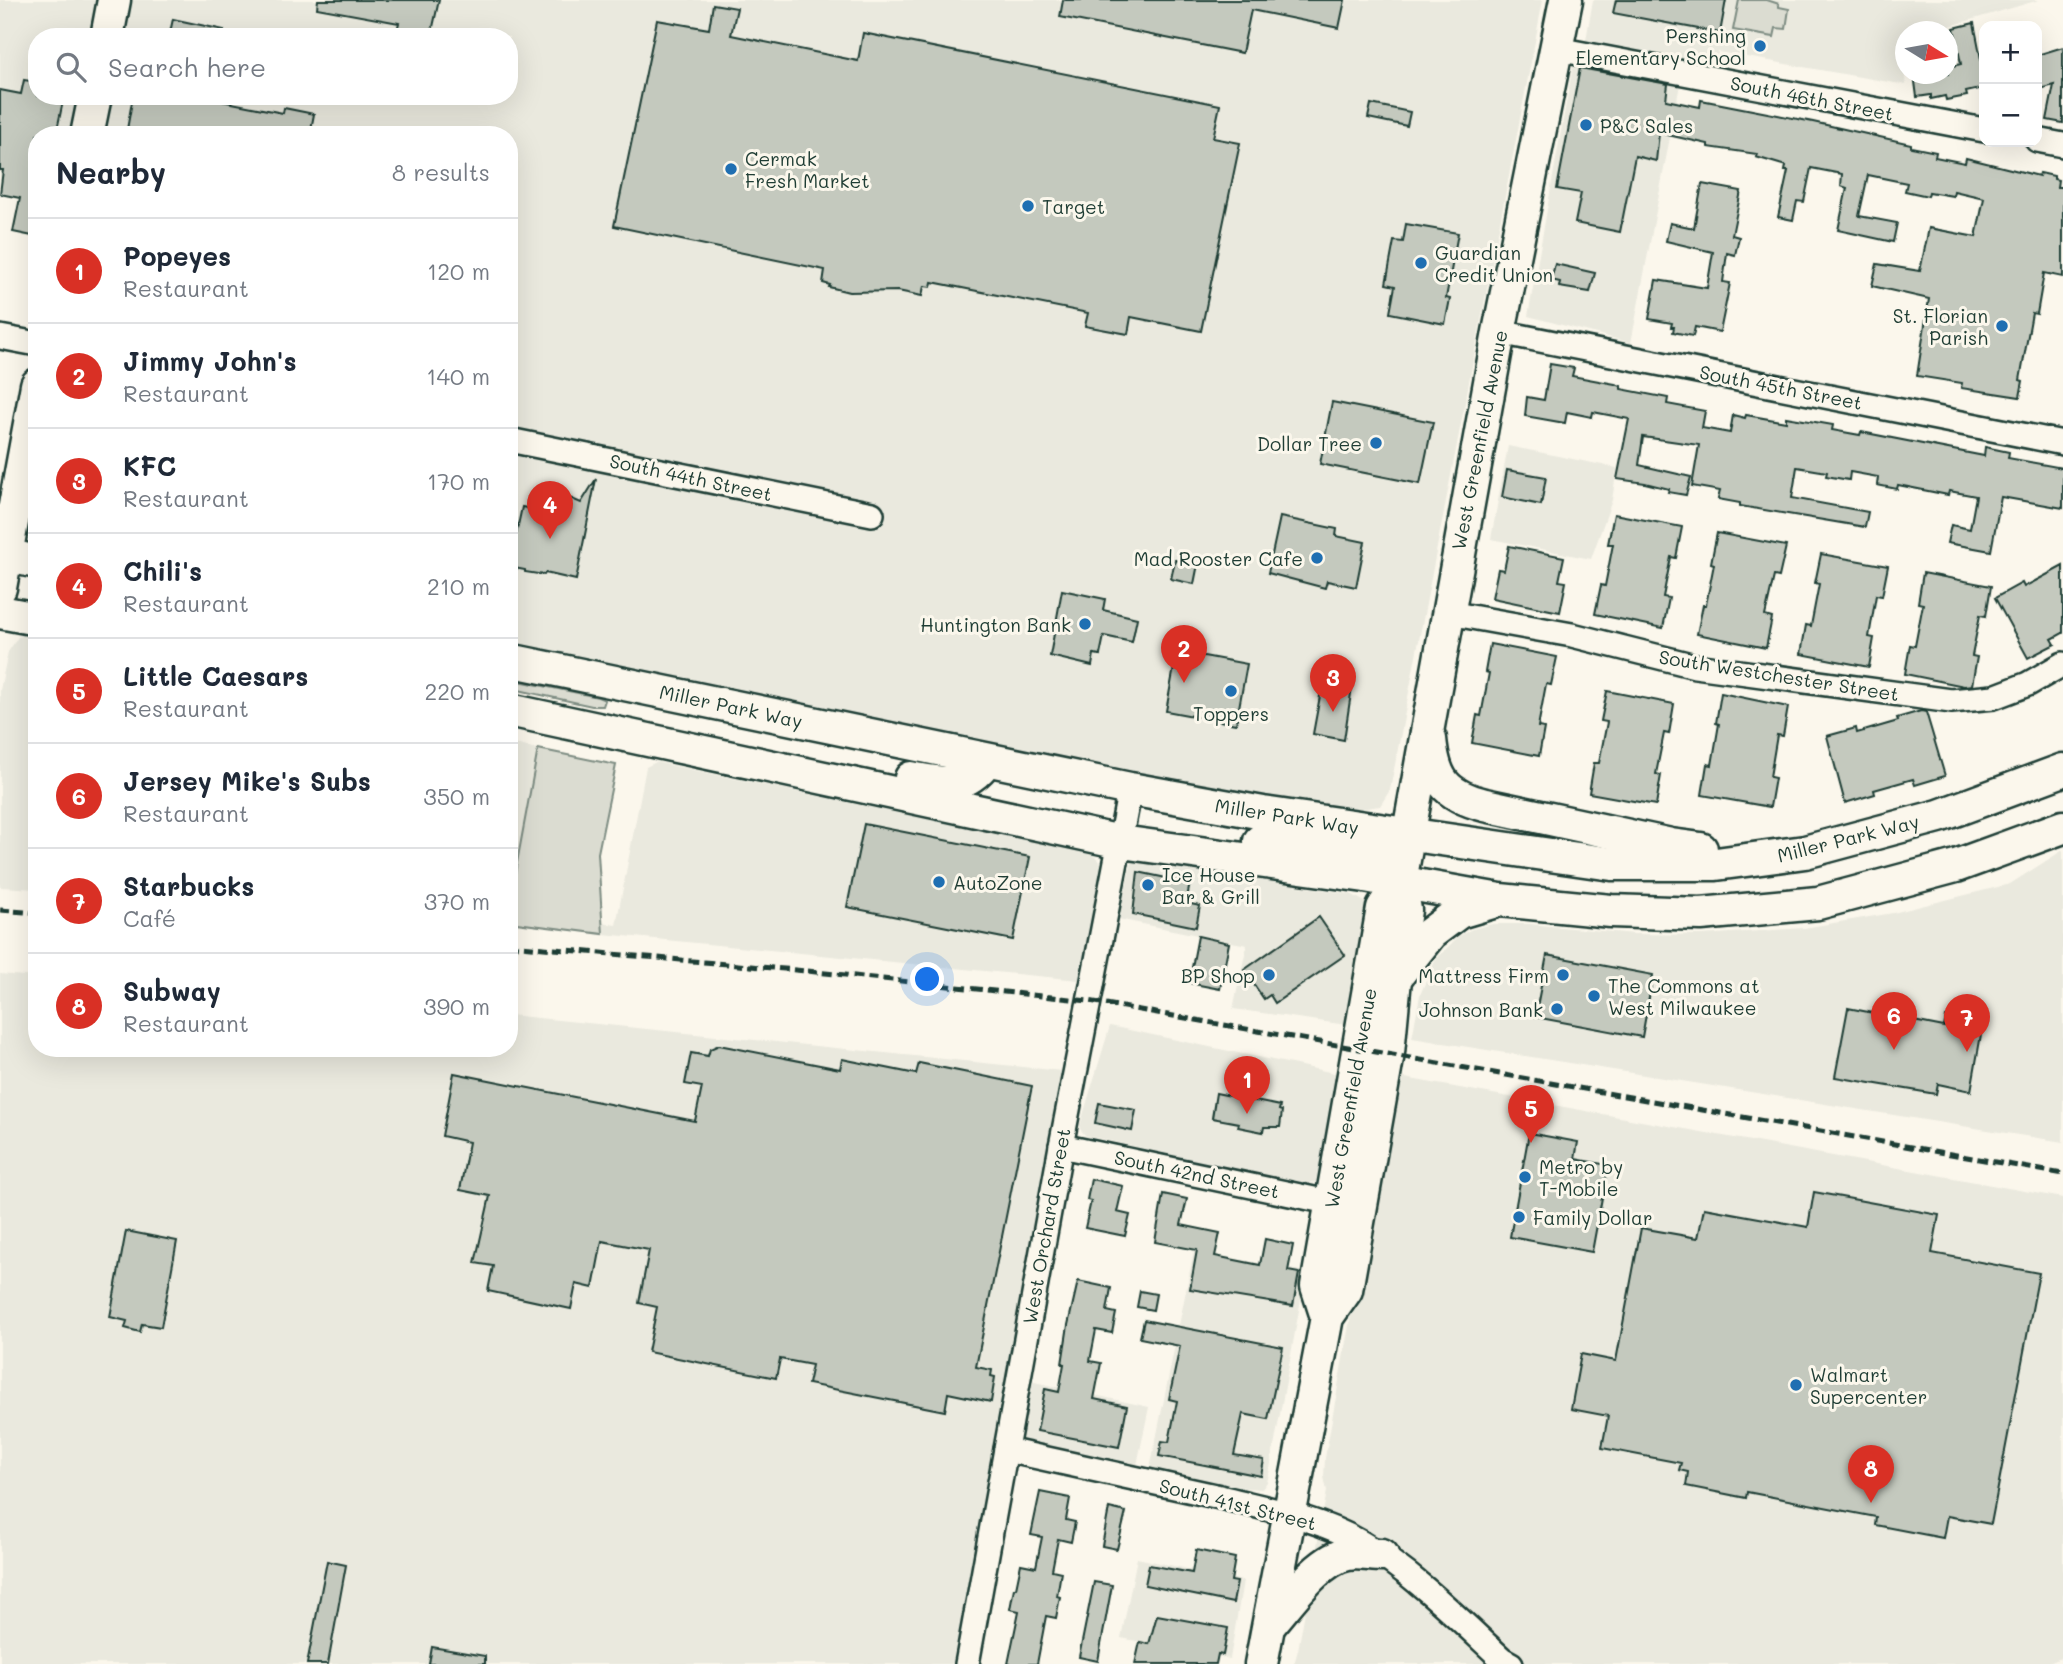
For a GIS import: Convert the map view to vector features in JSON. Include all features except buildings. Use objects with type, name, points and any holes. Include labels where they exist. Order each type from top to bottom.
[{"type":"main road","points":[[109,28],[114,0]]},
{"type":"main road","name":"West Greenfield Avenue","points":[[1261,1664],[1327,1317],[1346,1290],[1388,1054],[1405,910],[1400,882],[1499,332],[1566,0]]},
{"type":"main road","points":[[89,126],[93,105]]},
{"type":"main road","points":[[0,588],[3,555],[28,430]]},
{"type":"main road","points":[[3,555],[28,560]]},
{"type":"main road","points":[[0,612],[28,617]]},
{"type":"main road","name":"Miller Park Way","points":[[518,662],[1130,789],[1263,813],[1612,864],[1716,864],[1805,852],[1939,816],[2063,770]]},
{"type":"main road","points":[[518,712],[1121,842],[1400,882],[1500,900],[1611,911],[1701,914],[1818,902],[1956,866],[2063,827]]},
{"type":"main road","points":[[1429,727],[1432,755],[1438,775],[1445,786],[1461,798],[1485,806],[1671,845],[1768,857],[1775,908]]},
{"type":"main road","points":[[791,770],[862,772],[938,783],[957,783],[969,779],[987,760]]},
{"type":"main road","points":[[1178,849],[1247,841],[1379,852],[1398,848],[1409,834]]},
{"type":"main road","name":"West Greenfield Avenue","points":[[1327,1317],[1317,1286],[1383,908],[1400,882]]},
{"type":"main road","points":[[1395,979],[1431,933],[1459,912],[1500,900]]},
{"type":"main road","points":[[1269,1626],[1321,1566],[1349,1553],[1382,1555]]},
{"type":"street","name":"South 46th Street","points":[[1557,49],[1979,129]]},
{"type":"street","points":[[2042,141],[2063,145]]},
{"type":"street","name":"South 45th Street","points":[[1499,332],[2063,443]]},
{"type":"street","points":[[0,337],[28,342]]},
{"type":"street","name":"South 44th Street","points":[[518,442],[872,514]]},
{"type":"street","name":"South Westchester Street","points":[[1449,613],[1572,635],[1695,666],[1951,701],[1994,697],[2028,684],[2063,664]]},
{"type":"street","name":"West Orchard Street","points":[[967,1664],[1060,1146],[1130,789]]},
{"type":"street","name":"South 42nd Street","points":[[1060,1146],[1332,1203]]},
{"type":"street","name":"South 41st Street","points":[[1006,1450],[1291,1514],[1345,1534],[1382,1555],[1405,1573],[1511,1664]]},
{"type":"shaded area","points":[[0,0],[1543,0],[1390,790],[1380,806],[1360,809],[1140,777],[518,649],[518,126],[28,126],[28,199],[0,193]]},
{"type":"shaded area","name":"Pershing Elementary School","points":[[1593,0],[2039,0],[1958,24],[1958,21],[1895,21],[1895,83],[1718,52],[1716,65],[1586,40]]},
{"type":"shaded area","points":[[1739,0],[1767,0],[1789,9],[1786,29],[1776,28],[1774,37],[1733,30]]},
{"type":"shaded area","points":[[1574,59],[1681,79],[1631,343],[1528,316]]},
{"type":"shaded area","points":[[1508,446],[1617,468],[1612,500],[1591,559],[1491,539]]},
{"type":"shaded area","points":[[28,633],[28,889],[0,887],[0,690],[8,652],[18,637]]},
{"type":"shaded area","points":[[518,681],[605,700],[603,706],[518,690]]},
{"type":"shaded area","points":[[518,745],[538,749],[518,857]]},
{"type":"shaded area","points":[[538,749],[616,765],[598,853],[603,934],[518,923],[518,857]]},
{"type":"shaded area","points":[[656,762],[1089,853],[1102,865],[1079,980],[603,934],[603,923],[616,925],[646,767]]},
{"type":"shaded area","points":[[2063,850],[2063,1142],[1412,1038],[1420,995],[1435,960],[1459,936],[1472,929],[1493,924],[1529,924],[1635,934],[1702,935],[1804,928],[1893,913],[2010,884]]},
{"type":"shaded area","points":[[1132,860],[1351,894],[1365,902],[1370,913],[1354,1026],[1233,1009],[1247,945],[1118,919]]},
{"type":"shaded area","points":[[0,974],[28,976],[28,1057],[518,1057],[518,1016],[1062,1071],[1007,1376],[1149,1407],[1137,1465],[996,1435],[953,1664],[0,1664]]},
{"type":"shaded area","points":[[1110,1026],[1339,1074],[1320,1172],[1322,1178],[1305,1184],[1086,1136],[1080,1125]]},
{"type":"shaded area","points":[[1394,1076],[2063,1198],[2063,1657],[2047,1664],[1294,1664],[1327,1491],[1324,1477],[1325,1458]]},
{"type":"shaded area","points":[[1194,1251],[1306,1272],[1269,1474],[1262,1489],[1150,1469]]},
{"type":"shaded area","points":[[1137,1558],[1243,1581],[1230,1659],[1121,1638]]},
{"type":"railway","points":[[0,910],[28,912]]},
{"type":"railway","points":[[518,946],[807,971],[1089,1001],[2063,1174]]},
{"type":"place","name":"Pershing Elementary School","points":[[1760,46]]},
{"type":"place","name":"P&C Sales","points":[[1586,125]]},
{"type":"place","name":"Cermak Fresh Market","points":[[731,169]]},
{"type":"place","name":"Target","points":[[1028,206]]},
{"type":"place","name":"Guardian Credit Union","points":[[1421,263]]},
{"type":"place","name":"St. Florian Parish","points":[[2002,326]]},
{"type":"place","name":"Dollar Tree","points":[[1376,443]]},
{"type":"place","name":"Chili's","points":[[550,539]]},
{"type":"place","name":"Mad Rooster Cafe","points":[[1317,558]]},
{"type":"place","name":"Huntington Bank","points":[[1085,624]]},
{"type":"place","name":"Jimmy John's","points":[[1184,683]]},
{"type":"place","name":"Toppers","points":[[1231,691]]},
{"type":"place","name":"KFC","points":[[1333,712]]},
{"type":"place","name":"AutoZone","points":[[939,882]]},
{"type":"place","name":"Ice House Bar & Grill","points":[[1148,885]]},
{"type":"place","name":"BP Shop","points":[[1269,975]]},
{"type":"place","name":"Mattress Firm","points":[[1563,975]]},
{"type":"place","name":"The Commons at West Milwaukee","points":[[1594,996]]},
{"type":"place","name":"Johnson Bank","points":[[1557,1009]]},
{"type":"place","name":"Jersey Mike's Subs","points":[[1894,1050]]},
{"type":"place","name":"Starbucks","points":[[1967,1052]]},
{"type":"place","name":"Popeyes","points":[[1247,1114]]},
{"type":"place","name":"Little Caesars","points":[[1531,1143]]},
{"type":"place","name":"Metro by T-Mobile","points":[[1525,1177]]},
{"type":"place","name":"Family Dollar","points":[[1519,1217]]},
{"type":"place","name":"Walmart Supercenter","points":[[1796,1385]]},
{"type":"place","name":"Subway","points":[[1871,1503]]}]
